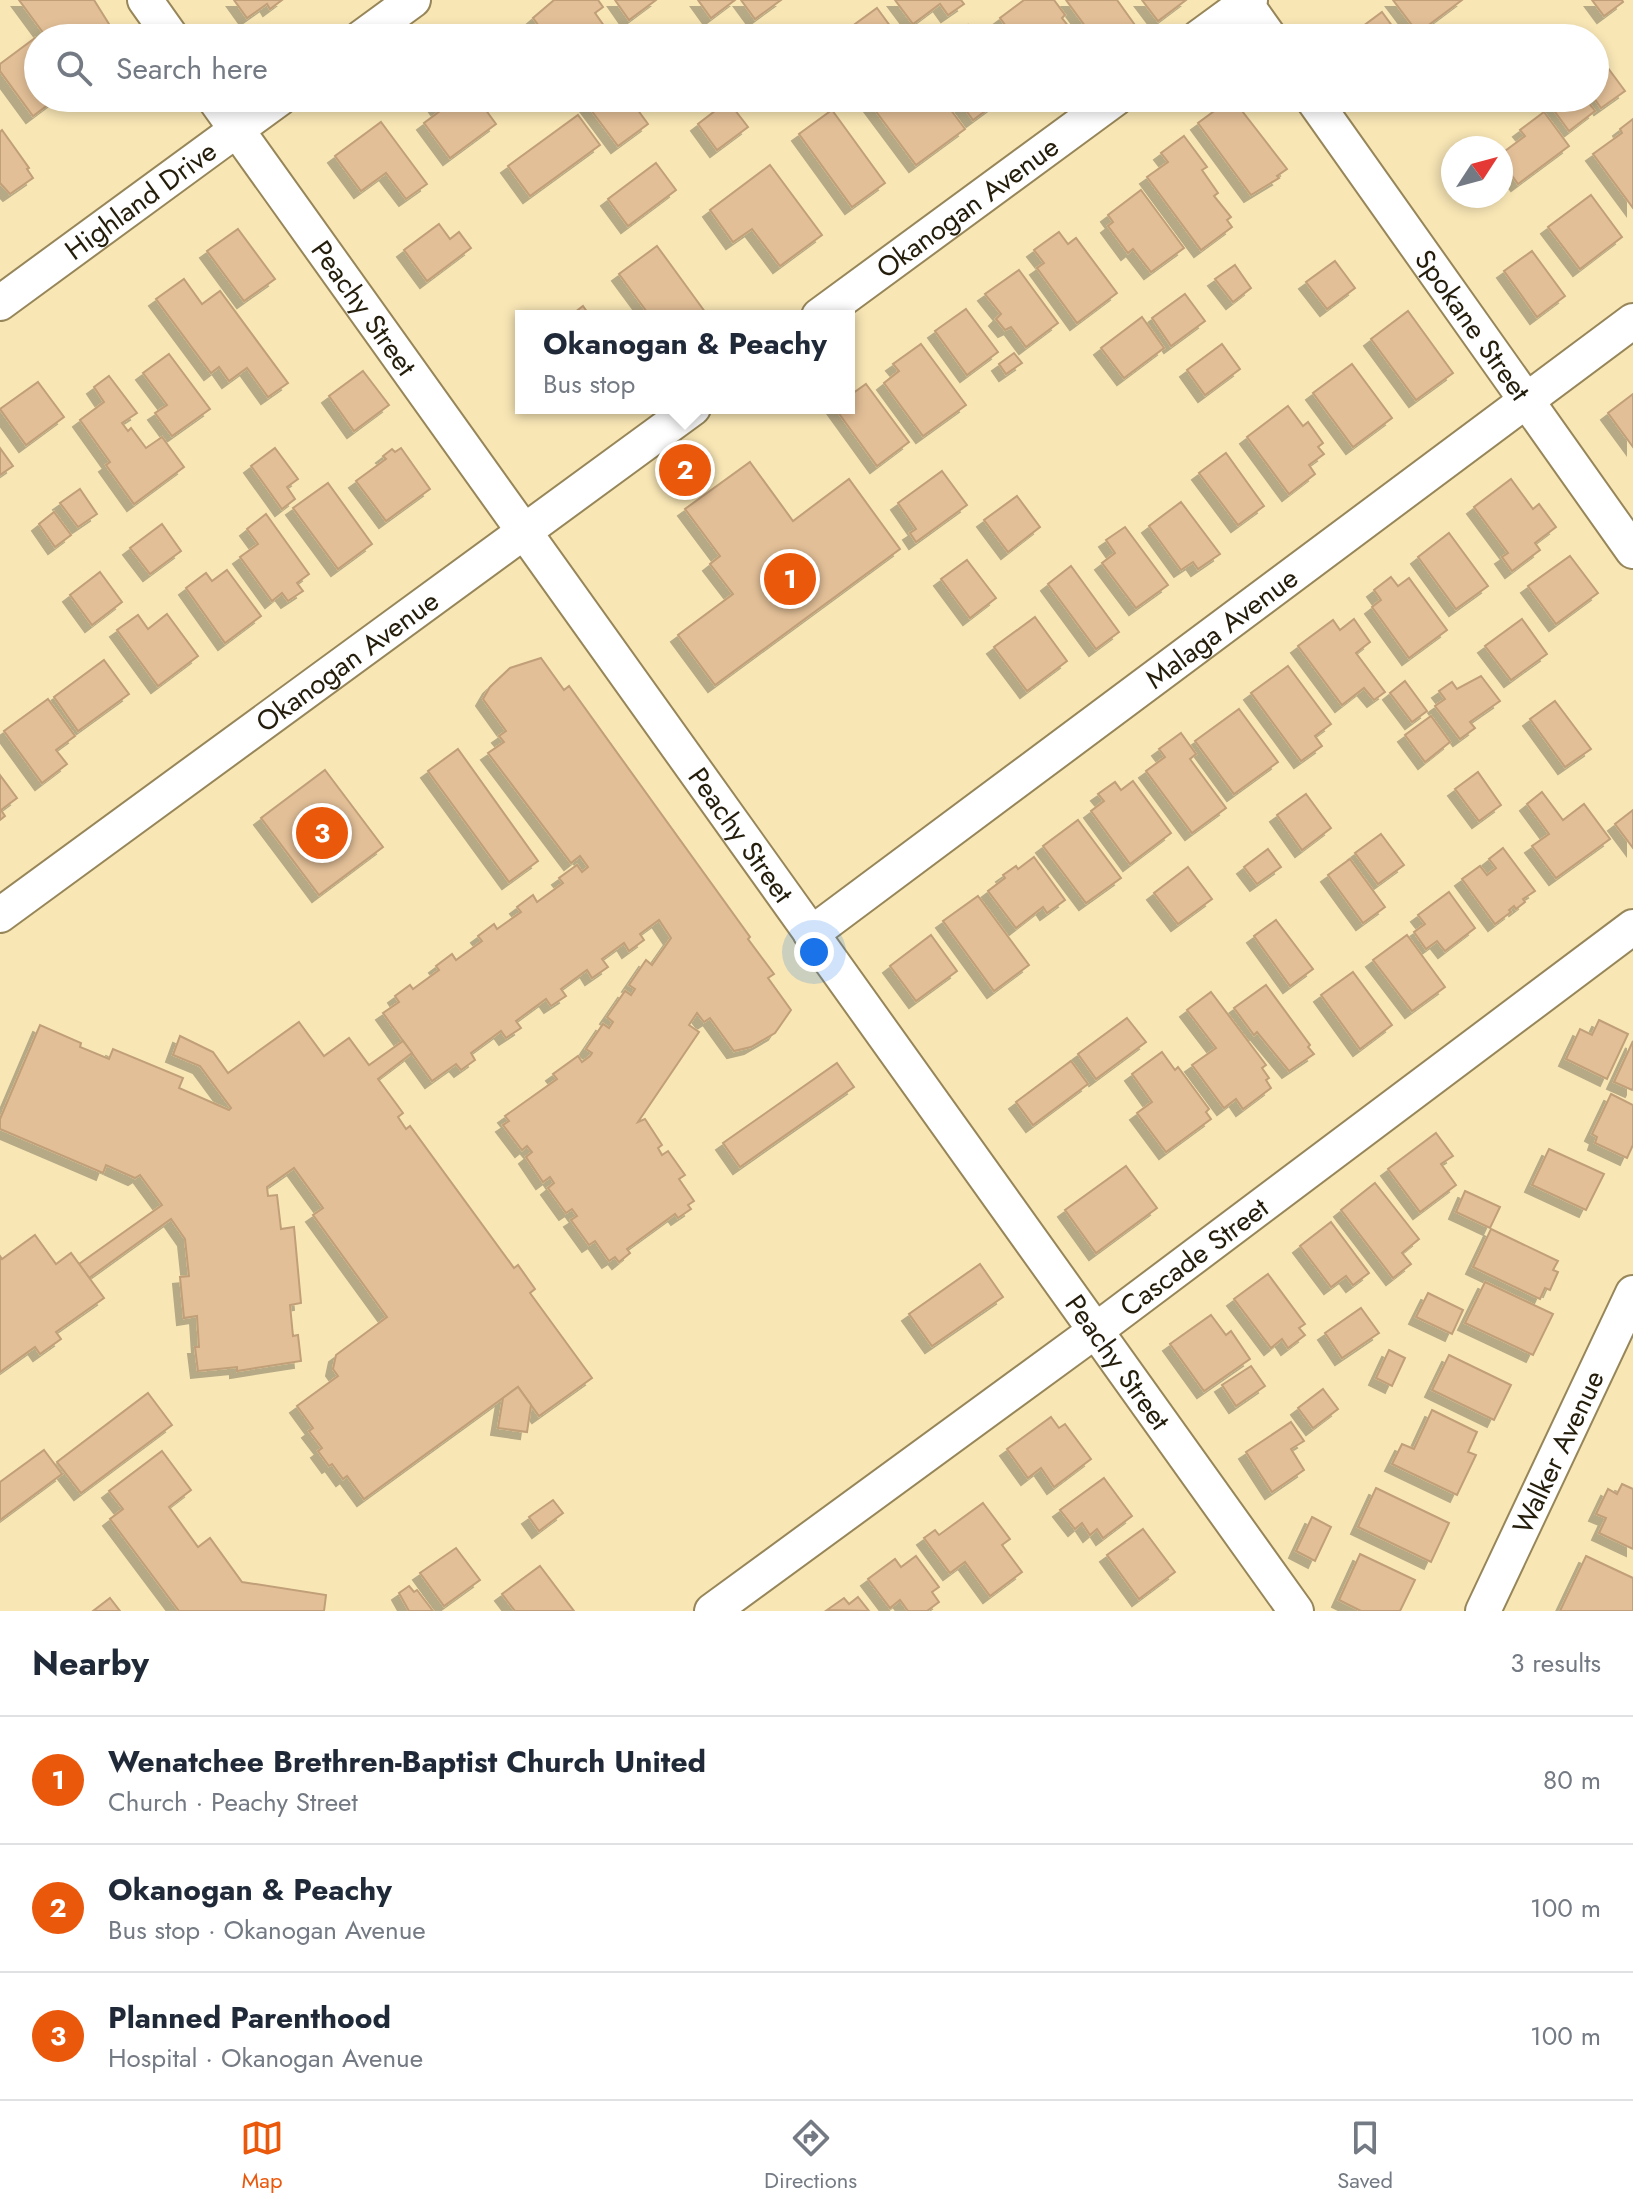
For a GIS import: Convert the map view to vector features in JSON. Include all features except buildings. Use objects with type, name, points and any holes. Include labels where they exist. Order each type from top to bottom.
[{"type":"street","points":[[145,0],[162,24]]},
{"type":"street","points":[[380,24],[413,0]]},
{"type":"street","points":[[1216,24],[1246,1],[1261,24]]},
{"type":"street","name":"Peachy Street","points":[[224,112],[1296,1611]]},
{"type":"street","name":"Highland Drive","points":[[0,303],[261,112]]},
{"type":"street","name":"Okanogan Avenue","points":[[827,310],[1097,112]]},
{"type":"street","name":"Spokane Street","points":[[1322,112],[1633,551]]},
{"type":"street","name":"Malaga Avenue","points":[[811,934],[1633,321]]},
{"type":"street","name":"Okanogan Avenue","points":[[0,915],[685,414]]},
{"type":"street","name":"Cascade Street","points":[[712,1611],[1095,1331],[1633,927]]},
{"type":"street","name":"Walker Avenue","points":[[1483,1611],[1633,1293]]},
{"type":"place","name":"Okanogan & Peachy","points":[[685,470]]},
{"type":"place","name":"Wenatchee Brethren-Baptist Church United","points":[[790,579]]},
{"type":"place","name":"Planned Parenthood","points":[[322,833]]}]
